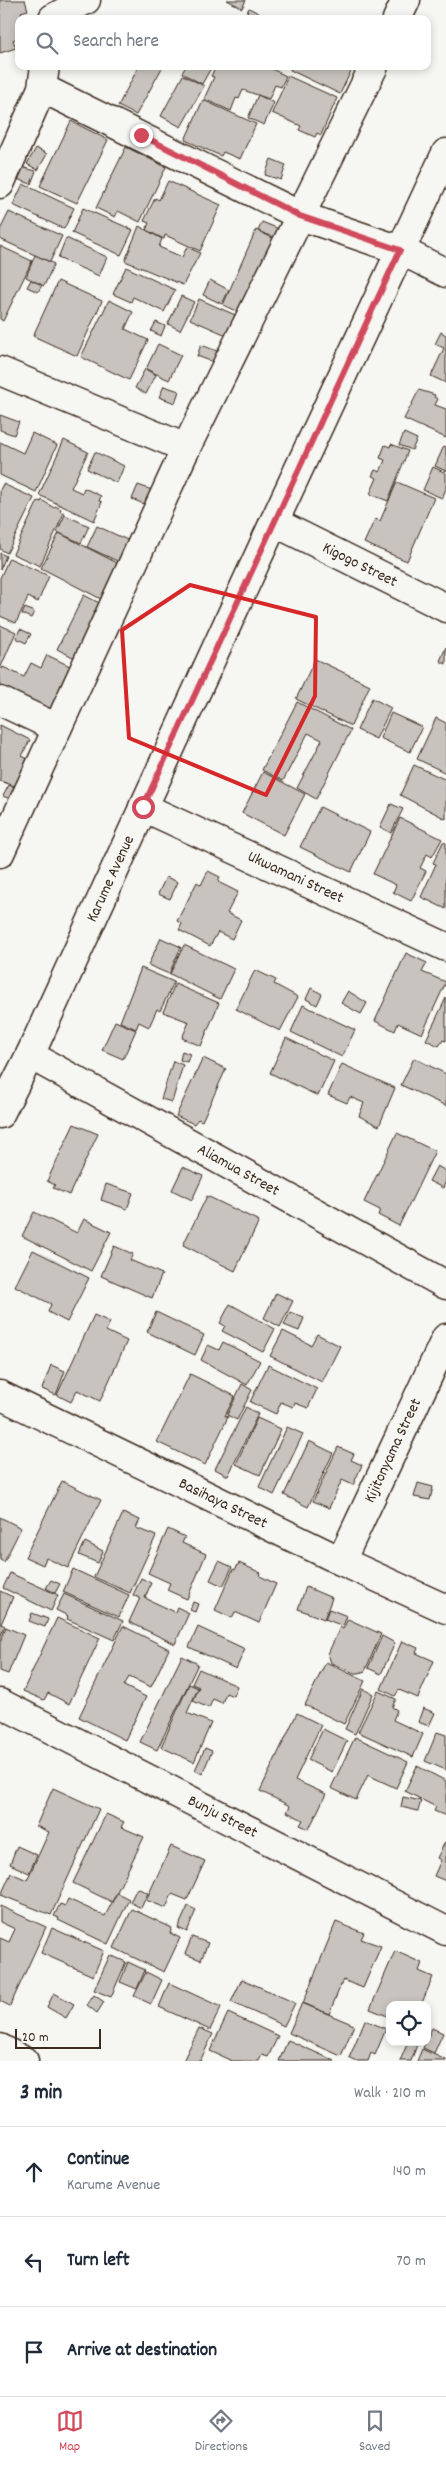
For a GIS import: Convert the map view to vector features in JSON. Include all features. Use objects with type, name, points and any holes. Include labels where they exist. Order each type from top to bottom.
[{"type":"street","points":[[50,12],[86,0]]},
{"type":"street","points":[[399,15],[406,0]]},
{"type":"street","points":[[0,852],[186,448],[372,70]]},
{"type":"street","points":[[0,184],[43,77],[300,216],[400,250],[446,274]]},
{"type":"street","name":"Karume Avenue","points":[[0,1114],[30,1055],[274,522],[446,153]]},
{"type":"street","points":[[0,371],[186,448]]},
{"type":"street","name":"Kigogo Street","points":[[274,522],[446,608]]},
{"type":"street","points":[[0,701],[57,728]]},
{"type":"street","name":"Ukwamani Street","points":[[143,807],[446,947]]},
{"type":"street","name":"Aliamua Street","points":[[30,1055],[446,1284]]},
{"type":"street","name":"Kijitonyama Street","points":[[341,1561],[446,1338]]},
{"type":"street","name":"Basihaya Street","points":[[0,1395],[341,1561],[446,1609]]},
{"type":"street","name":"Bunju Street","points":[[0,1703],[446,1931]]},
{"type":"street","points":[[0,2048],[24,2061]]},
{"type":"highlighted area","points":[[190,585],[316,617],[315,696],[266,795],[129,738],[122,630]]},
{"type":"building","points":[[0,0],[25,0],[28,10],[21,12],[22,15],[15,15],[15,39],[13,40],[15,48],[0,53]]},
{"type":"building","points":[[227,0],[246,0],[242,8]]},
{"type":"building","points":[[249,8],[260,14],[260,15],[246,15]]},
{"type":"building","points":[[137,70],[161,70],[136,115],[118,106]]},
{"type":"building","points":[[184,70],[210,70],[202,84],[182,73]]},
{"type":"building","points":[[214,70],[274,70],[286,76],[281,87],[275,85],[269,99],[243,90],[239,99],[236,98],[231,111],[204,99],[214,77],[211,76]]},
{"type":"building","points":[[290,70],[349,70],[351,71],[340,94]]},
{"type":"building","points":[[183,75],[204,86],[181,127],[161,116]]},
{"type":"building","points":[[288,76],[337,98],[321,135],[317,133],[315,137],[299,130],[301,126],[272,113]]},
{"type":"building","points":[[258,95],[274,103],[264,125],[248,118]]},
{"type":"building","points":[[203,100],[256,124],[240,159],[223,152],[221,156],[185,140]]},
{"type":"building","points":[[71,121],[108,140],[77,203],[40,186]]},
{"type":"building","points":[[126,147],[166,167],[140,222],[118,211],[115,217],[96,208]]},
{"type":"building","points":[[36,148],[47,154],[38,170],[27,164]]},
{"type":"building","points":[[271,159],[286,165],[281,180],[265,175]]},
{"type":"building","points":[[21,167],[36,171],[31,184],[17,179]]},
{"type":"building","points":[[168,181],[221,205],[200,251],[165,235],[164,239],[146,230],[149,223],[144,221],[155,198],[159,200]]},
{"type":"building","points":[[23,184],[74,208],[64,229],[13,205]]},
{"type":"building","points":[[83,208],[133,230],[121,255],[72,233]]},
{"type":"building","points":[[9,212],[62,236],[50,262],[0,239],[0,230]]},
{"type":"building","points":[[262,222],[279,229],[275,238],[258,231]]},
{"type":"building","points":[[139,226],[162,239],[159,247],[182,257],[187,247],[200,253],[183,285],[125,261]]},
{"type":"building","points":[[256,230],[275,239],[244,315],[223,305]]},
{"type":"building","points":[[66,238],[107,257],[99,276],[58,258]]},
{"type":"building","points":[[0,246],[32,261],[3,321],[0,319]]},
{"type":"building","points":[[35,255],[54,264],[44,286],[26,277]]},
{"type":"building","points":[[126,267],[175,290],[164,312],[133,297],[131,302],[113,294]]},
{"type":"building","points":[[31,280],[42,285],[38,292],[27,287]]},
{"type":"building","points":[[210,280],[229,290],[222,304],[203,295]]},
{"type":"building","points":[[58,281],[102,301],[77,356],[33,336]]},
{"type":"building","points":[[181,296],[194,302],[180,330],[168,324]]},
{"type":"building","points":[[199,299],[242,318],[233,338],[190,319]]},
{"type":"building","points":[[109,300],[133,312],[125,329],[148,340],[129,380],[81,357]]},
{"type":"building","points":[[156,322],[165,326],[161,336],[151,331]]},
{"type":"building","points":[[441,332],[446,335],[446,383],[431,376],[444,348],[435,344]]},
{"type":"building","points":[[158,344],[181,355],[169,380],[146,369]]},
{"type":"building","points":[[201,345],[217,351],[213,362],[197,356]]},
{"type":"building","points":[[145,369],[156,375],[146,394],[135,388]]},
{"type":"building","points":[[164,386],[179,391],[175,403],[159,397]]},
{"type":"building","points":[[419,390],[435,395],[434,397],[438,399],[435,405],[446,409],[446,438],[404,419]]},
{"type":"building","points":[[0,415],[19,422],[14,435],[0,430]]},
{"type":"building","points":[[32,433],[57,445],[36,492],[0,475],[0,442],[23,453]]},
{"type":"building","points":[[404,433],[417,439],[412,450],[399,445]]},
{"type":"building","points":[[64,440],[88,452],[71,488],[82,493],[84,488],[101,496],[99,501],[102,502],[94,521],[39,495]]},
{"type":"building","points":[[391,444],[408,451],[388,501],[370,494],[377,478],[372,476],[375,470],[380,472],[385,460],[380,458],[385,445],[390,447]]},
{"type":"building","points":[[444,446],[446,447],[446,471],[435,466]]},
{"type":"building","points":[[95,452],[124,466],[117,483],[87,469]]},
{"type":"building","points":[[433,467],[446,473],[446,489],[442,498],[423,490]]},
{"type":"building","points":[[397,482],[434,498],[407,561],[364,543],[375,519],[380,521]]},
{"type":"building","points":[[3,484],[34,498],[7,553],[0,549],[0,490]]},
{"type":"building","points":[[138,485],[152,490],[146,505],[132,499]]},
{"type":"building","points":[[42,500],[54,508],[55,506],[61,509],[60,511],[64,513],[40,566],[13,554],[38,501],[41,502]]},
{"type":"building","points":[[65,515],[89,526],[81,543],[57,532]]},
{"type":"building","points":[[97,526],[136,544],[126,565],[87,547]]},
{"type":"building","points":[[59,533],[119,564],[101,599],[41,568]]},
{"type":"building","points":[[0,553],[6,556],[0,570]]},
{"type":"building","points":[[9,558],[49,576],[38,602],[28,597],[16,623],[0,616],[0,578]]},
{"type":"building","points":[[84,595],[105,606],[77,659],[57,649]]},
{"type":"building","points":[[25,608],[34,612],[31,618],[22,614]]},
{"type":"building","points":[[0,625],[16,632],[0,669]]},
{"type":"building","points":[[20,629],[31,634],[26,643],[16,638]]},
{"type":"building","points":[[446,647],[446,664],[440,661]]},
{"type":"building","points":[[47,655],[74,668],[52,713],[0,689],[0,673],[3,667],[24,677],[31,663],[41,668]]},
{"type":"building","points":[[315,659],[370,685],[351,726],[296,699]]},
{"type":"building","points":[[372,698],[391,708],[376,739],[357,730]]},
{"type":"building","points":[[297,702],[351,730],[316,799],[297,788],[322,740],[308,733],[283,781],[262,770]]},
{"type":"building","points":[[391,713],[422,727],[410,752],[380,738]]},
{"type":"building","points":[[436,718],[446,723],[446,773],[417,759]]},
{"type":"building","points":[[0,725],[30,740],[22,756],[28,759],[15,786],[0,781]]},
{"type":"building","points":[[414,765],[446,780],[446,819],[400,795]]},
{"type":"building","points":[[263,772],[305,794],[284,835],[242,813]]},
{"type":"building","points":[[9,785],[16,788],[10,799],[3,796]]},
{"type":"building","points":[[391,804],[403,809],[391,833],[380,827]]},
{"type":"building","points":[[320,807],[370,832],[351,872],[300,847]]},
{"type":"building","points":[[400,818],[442,839],[432,857],[427,854],[420,868],[426,871],[411,901],[393,892],[396,885],[373,874]]},
{"type":"building","points":[[443,842],[446,843],[446,909],[421,897],[436,864],[433,863]]},
{"type":"building","points":[[208,871],[220,877],[218,882],[238,892],[227,913],[241,920],[232,939],[218,932],[210,946],[179,930],[182,924],[177,921],[197,882],[201,885]]},
{"type":"building","points":[[166,877],[178,882],[170,899],[158,894]]},
{"type":"building","points":[[161,938],[181,947],[169,974],[148,965]]},
{"type":"building","points":[[184,945],[234,969],[220,999],[170,974]]},
{"type":"building","points":[[406,953],[427,963],[422,972],[446,982],[422,1034],[398,1023],[395,1031],[375,1021]]},
{"type":"building","points":[[141,968],[174,982],[160,1011],[157,1009],[149,1027],[139,1022],[136,1029],[120,1022]]},
{"type":"building","points":[[255,970],[276,980],[274,984],[298,997],[280,1031],[236,1009]]},
{"type":"building","points":[[175,984],[219,1003],[201,1046],[182,1038],[189,1022],[163,1012]]},
{"type":"building","points":[[311,988],[322,994],[317,1005],[306,999]]},
{"type":"building","points":[[348,991],[367,1003],[361,1014],[341,1003]]},
{"type":"building","points":[[446,998],[446,1041],[443,1040],[439,1046],[426,1040]]},
{"type":"building","points":[[303,1005],[355,1030],[342,1057],[291,1032]]},
{"type":"building","points":[[115,1021],[136,1030],[123,1059],[102,1050]]},
{"type":"building","points":[[286,1038],[334,1061],[318,1096],[270,1073]]},
{"type":"building","points":[[182,1051],[190,1054],[187,1062],[180,1060]]},
{"type":"building","points":[[203,1058],[226,1069],[202,1121],[198,1119],[194,1124],[176,1116]]},
{"type":"building","points":[[414,1058],[446,1074],[446,1106],[401,1085]]},
{"type":"building","points":[[173,1061],[183,1065],[172,1102],[161,1099]]},
{"type":"building","points":[[342,1064],[395,1088],[379,1126],[359,1116],[364,1103],[350,1097],[347,1103],[328,1095]]},
{"type":"building","points":[[74,1124],[98,1134],[69,1195],[53,1188],[55,1185],[47,1181]]},
{"type":"building","points":[[397,1133],[435,1151],[399,1226],[378,1215],[380,1210],[364,1202]]},
{"type":"building","points":[[437,1166],[446,1171],[446,1181],[443,1188],[429,1181]]},
{"type":"building","points":[[183,1167],[203,1176],[192,1200],[172,1190]]},
{"type":"building","points":[[106,1184],[133,1193],[127,1209],[101,1200]]},
{"type":"building","points":[[207,1196],[259,1221],[235,1271],[183,1245]]},
{"type":"building","points":[[34,1212],[77,1233],[84,1219],[111,1232],[91,1271],[22,1236]]},
{"type":"building","points":[[114,1246],[133,1254],[130,1260],[162,1274],[152,1298],[101,1276]]},
{"type":"building","points":[[33,1250],[89,1278],[67,1322],[48,1312],[51,1304],[15,1286]]},
{"type":"building","points":[[276,1293],[293,1301],[280,1327],[264,1318]]},
{"type":"building","points":[[230,1304],[275,1329],[263,1352],[222,1331],[225,1326],[220,1323]]},
{"type":"building","points":[[156,1312],[204,1335],[195,1355],[147,1332]]},
{"type":"building","points":[[290,1312],[304,1318],[299,1331],[284,1325]]},
{"type":"building","points":[[94,1315],[110,1322],[106,1331],[127,1341],[100,1401],[77,1390],[71,1402],[57,1395]]},
{"type":"building","points":[[283,1331],[311,1345],[317,1334],[340,1346],[322,1382],[270,1356]]},
{"type":"building","points":[[223,1342],[260,1361],[247,1385],[201,1360],[208,1345],[219,1350]]},
{"type":"building","points":[[51,1365],[65,1371],[56,1395],[42,1389]]},
{"type":"building","points":[[268,1365],[317,1389],[308,1408],[295,1403],[293,1407],[281,1402],[276,1414],[250,1402]]},
{"type":"building","points":[[190,1374],[235,1396],[225,1416],[228,1417],[205,1465],[157,1442]]},
{"type":"building","points":[[242,1384],[252,1390],[237,1420],[227,1415]]},
{"type":"building","points":[[246,1407],[258,1414],[228,1476],[215,1469]]},
{"type":"building","points":[[257,1418],[281,1429],[260,1475],[236,1464]]},
{"type":"building","points":[[287,1427],[303,1434],[274,1495],[259,1487]]},
{"type":"building","points":[[309,1441],[333,1453],[308,1507],[284,1495]]},
{"type":"building","points":[[338,1447],[354,1454],[351,1460],[362,1465],[353,1485],[342,1480],[329,1508],[313,1501]]},
{"type":"building","points":[[62,1481],[101,1500],[68,1568],[46,1558],[43,1565],[25,1557]]},
{"type":"building","points":[[418,1483],[433,1487],[430,1500],[414,1497]]},
{"type":"building","points":[[123,1513],[140,1520],[136,1528],[156,1536],[130,1593],[94,1577]]},
{"type":"building","points":[[0,1517],[21,1528],[4,1562],[0,1560]]},
{"type":"building","points":[[168,1529],[185,1537],[182,1543],[206,1554],[187,1599],[167,1590],[170,1583],[148,1573]]},
{"type":"building","points":[[85,1542],[103,1551],[98,1563],[79,1555]]},
{"type":"building","points":[[219,1561],[232,1567],[223,1586],[210,1580]]},
{"type":"building","points":[[239,1563],[261,1573],[260,1576],[276,1584],[259,1623],[235,1612],[232,1618],[215,1610],[233,1569],[235,1570]]},
{"type":"building","points":[[73,1569],[129,1595],[119,1617],[63,1592]]},
{"type":"building","points":[[10,1573],[58,1595],[51,1611],[3,1588]]},
{"type":"building","points":[[141,1578],[151,1583],[145,1598],[175,1612],[177,1607],[189,1613],[175,1644],[129,1622],[140,1598],[133,1595]]},
{"type":"building","points":[[51,1580],[60,1584],[55,1593],[46,1588]]},
{"type":"building","points":[[306,1587],[332,1598],[324,1619],[298,1609]]},
{"type":"building","points":[[0,1591],[13,1597],[1,1624],[5,1626],[0,1637]]},
{"type":"building","points":[[64,1594],[123,1621],[114,1640],[67,1619],[68,1616],[56,1610]]},
{"type":"building","points":[[193,1602],[198,1604],[195,1612],[190,1610]]},
{"type":"building","points":[[329,1609],[347,1616],[343,1626],[325,1619]]},
{"type":"building","points":[[32,1613],[48,1619],[45,1627],[29,1621]]},
{"type":"building","points":[[57,1618],[100,1638],[69,1704],[48,1693],[44,1700],[23,1691]]},
{"type":"building","points":[[348,1619],[381,1634],[365,1671],[359,1673],[354,1673],[331,1663],[328,1654],[340,1627],[343,1629]]},
{"type":"building","points":[[123,1626],[169,1649],[151,1687],[129,1677],[124,1686],[146,1697],[125,1740],[79,1717]]},
{"type":"building","points":[[6,1627],[24,1635],[8,1674],[0,1671],[0,1642]]},
{"type":"building","points":[[198,1627],[245,1649],[236,1669],[189,1647]]},
{"type":"building","points":[[382,1636],[395,1643],[381,1674],[368,1668]]},
{"type":"building","points":[[402,1641],[418,1648],[416,1653],[434,1661],[418,1698],[399,1690],[395,1696],[381,1689]]},
{"type":"building","points":[[182,1656],[198,1664],[157,1750],[140,1742]]},
{"type":"building","points":[[326,1662],[365,1681],[344,1724],[305,1705]]},
{"type":"building","points":[[199,1669],[237,1686],[233,1696],[226,1693],[222,1703],[213,1699],[209,1708],[193,1701],[199,1687],[192,1684]]},
{"type":"building","points":[[189,1684],[198,1688],[187,1713],[211,1723],[194,1762],[161,1747]]},
{"type":"building","points":[[363,1689],[373,1694],[355,1734],[345,1729]]},
{"type":"building","points":[[378,1691],[396,1699],[392,1707],[397,1710],[393,1720],[423,1734],[413,1757],[358,1732]]},
{"type":"building","points":[[423,1708],[435,1713],[429,1726],[418,1722]]},
{"type":"building","points":[[297,1713],[321,1725],[295,1780],[326,1794],[309,1829],[300,1825],[303,1820],[287,1812],[290,1806],[260,1791]]},
{"type":"building","points":[[323,1729],[347,1741],[332,1772],[308,1760]]},
{"type":"building","points":[[437,1732],[446,1735],[446,1770],[425,1761]]},
{"type":"building","points":[[355,1737],[408,1762],[396,1788],[368,1775],[356,1800],[331,1788]]},
{"type":"building","points":[[205,1748],[212,1751],[202,1774],[195,1770]]},
{"type":"building","points":[[417,1766],[446,1781],[446,1816],[434,1811],[436,1807],[405,1791]]},
{"type":"building","points":[[53,1788],[99,1809],[51,1915],[1,1895],[11,1873],[27,1880],[49,1832],[36,1826]]},
{"type":"building","points":[[403,1797],[421,1801],[418,1811],[401,1807]]},
{"type":"building","points":[[106,1814],[124,1822],[121,1827],[144,1837],[112,1902],[73,1883]]},
{"type":"building","points":[[445,1842],[446,1881],[434,1876],[441,1860],[437,1858]]},
{"type":"building","points":[[17,1846],[37,1855],[29,1873],[10,1864]]},
{"type":"building","points":[[171,1846],[205,1861],[187,1900],[172,1894],[166,1908],[146,1900]]},
{"type":"building","points":[[137,1888],[148,1893],[141,1908],[130,1902]]},
{"type":"building","points":[[117,1893],[129,1899],[108,1944],[58,1920],[59,1918],[54,1916],[60,1904],[65,1906],[68,1899],[105,1916]]},
{"type":"building","points":[[0,1906],[46,1927],[10,2006],[0,2001],[0,1938],[9,1942],[15,1929],[0,1922]]},
{"type":"building","points":[[188,1906],[196,1910],[187,1932],[178,1928]]},
{"type":"building","points":[[132,1909],[172,1928],[170,1933],[180,1938],[164,1972],[114,1948]]},
{"type":"building","points":[[336,1922],[364,1933],[361,1939],[381,1946],[363,1988],[343,1980],[329,2014],[303,2003]]},
{"type":"building","points":[[52,1928],[104,1951],[93,1976],[41,1953]]},
{"type":"building","points":[[192,1937],[208,1943],[201,1960],[185,1954]]},
{"type":"building","points":[[395,1951],[422,1963],[419,1971],[433,1977],[423,2001],[386,2001],[386,2015],[370,2009]]},
{"type":"building","points":[[110,1955],[126,1962],[111,1997],[94,1990]]},
{"type":"building","points":[[128,1962],[145,1970],[137,1989],[120,1982]]},
{"type":"building","points":[[146,1972],[162,1980],[151,2004],[134,1996]]},
{"type":"building","points":[[242,1979],[295,2003],[284,2026],[231,2002]]},
{"type":"building","points":[[169,1983],[221,2007],[210,2030],[159,2007]]},
{"type":"building","points":[[54,1993],[74,2004],[66,2018],[47,2007]]},
{"type":"building","points":[[94,1995],[104,2002],[97,2013],[87,2005]]},
{"type":"building","points":[[302,2003],[354,2025],[341,2056],[289,2033]]},
{"type":"building","points":[[228,2013],[278,2036],[268,2057],[262,2055],[259,2061],[232,2061],[210,2051]]},
{"type":"building","points":[[365,2020],[386,2029],[375,2055],[371,2053],[368,2061],[355,2061],[349,2058]]},
{"type":"building","points":[[199,2028],[213,2034],[200,2061],[183,2061]]},
{"type":"building","points":[[432,2028],[443,2033],[434,2053],[423,2048],[424,2046],[431,2046]]},
{"type":"building","points":[[288,2040],[335,2061],[279,2061]]},
{"type":"building","points":[[406,2046],[417,2046],[411,2061],[400,2061]]},
{"type":"building","points":[[422,2049],[446,2060],[446,2061],[417,2061]]},
{"type":"route","points":[[141,135],[300,216],[400,250],[143,807]]}]
